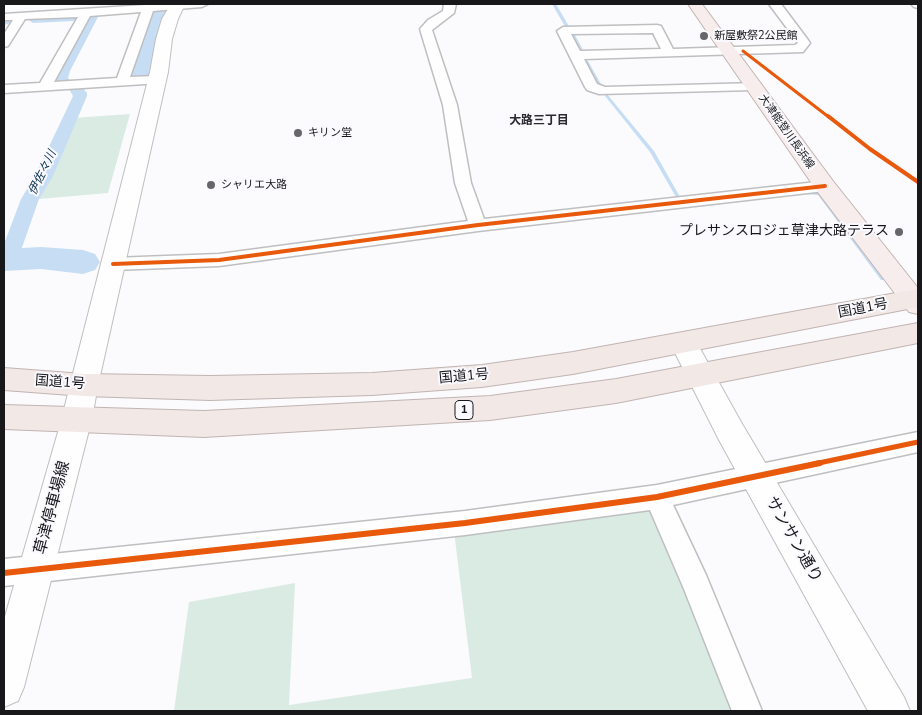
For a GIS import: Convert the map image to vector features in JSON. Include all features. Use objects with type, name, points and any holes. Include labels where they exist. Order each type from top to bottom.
[{"type":"highway","name":"国道1号","points":[[4,379],[84,385],[210,388],[372,384],[482,376],[573,363],[917,301]]},
{"type":"highway","name":"1","points":[[4,417],[77,418],[204,424],[490,408],[616,391],[918,333]]},
{"type":"main road","name":"大津能登川長浜線","points":[[695,4],[737,51],[754,86],[824,186],[917,301]]},
{"type":"street","points":[[4,17],[86,13],[111,8],[148,8],[178,4],[202,4]]},
{"type":"street","name":"草津停車場線","points":[[4,687],[77,418],[164,39],[178,4]]},
{"type":"street","points":[[450,4],[448,13],[426,29],[450,106],[464,183],[478,225]]},
{"type":"street","points":[[575,55],[799,49],[804,43],[775,4]]},
{"type":"street","points":[[122,82],[148,8]]},
{"type":"street","points":[[45,86],[86,13]]},
{"type":"street","points":[[4,43],[21,16]]},
{"type":"street","points":[[669,53],[657,29],[563,31],[592,86],[604,91],[754,86]]},
{"type":"street","points":[[4,89],[156,80]]},
{"type":"street","points":[[113,264],[219,260],[478,225],[824,186]]},
{"type":"street","name":"サンサン通り","points":[[683,343],[702,375],[730,431],[890,711]]},
{"type":"street","points":[[4,573],[465,523],[657,497],[918,442]]},
{"type":"street","points":[[657,497],[696,585],[747,711]]},
{"type":"shaded area","points":[[130,114],[108,193],[39,199],[34,197],[73,118]]},
{"type":"shaded area","points":[[653,507],[709,643],[734,711],[174,711],[189,602],[295,583],[289,705],[472,678],[454,531]]},
{"type":"waterway","points":[[554,4],[568,28]]},
{"type":"waterway","name":"伊佐々川","points":[[138,79],[151,31],[159,10]]},
{"type":"waterway","name":"伊佐々川","points":[[66,83],[61,79],[63,71],[92,17]]},
{"type":"waterway","name":"伊佐々川","points":[[33,19],[70,18]]},
{"type":"waterway","points":[[573,35],[581,50]]},
{"type":"waterway","points":[[586,61],[599,84]]},
{"type":"waterway","name":"伊佐々川","points":[[8,259],[30,199],[44,176],[80,96],[76,89]]},
{"type":"waterway","points":[[606,95],[652,152],[682,204]]},
{"type":"waterway","points":[[806,193],[819,194],[883,279]]},
{"type":"waterway","name":"伊佐々川","points":[[4,260],[41,258],[83,262]]},
{"type":"cycle path","points":[[743,51],[870,149],[918,182]]},
{"type":"cycle path","points":[[113,264],[219,260],[478,225],[825,186]]},
{"type":"cycle path","points":[[4,573],[465,523],[657,497],[918,442]]},
{"type":"place","name":"新屋敷祭2公民館","points":[[704,36]]},
{"type":"place","name":"キリン堂","points":[[298,133]]},
{"type":"place","name":"シャリエ大路","points":[[211,185]]},
{"type":"place","name":"プレサンスロジェ草津大路テラス","points":[[899,232]]},
{"type":"district","name":"大路三丁目","points":[[539,121]]}]
